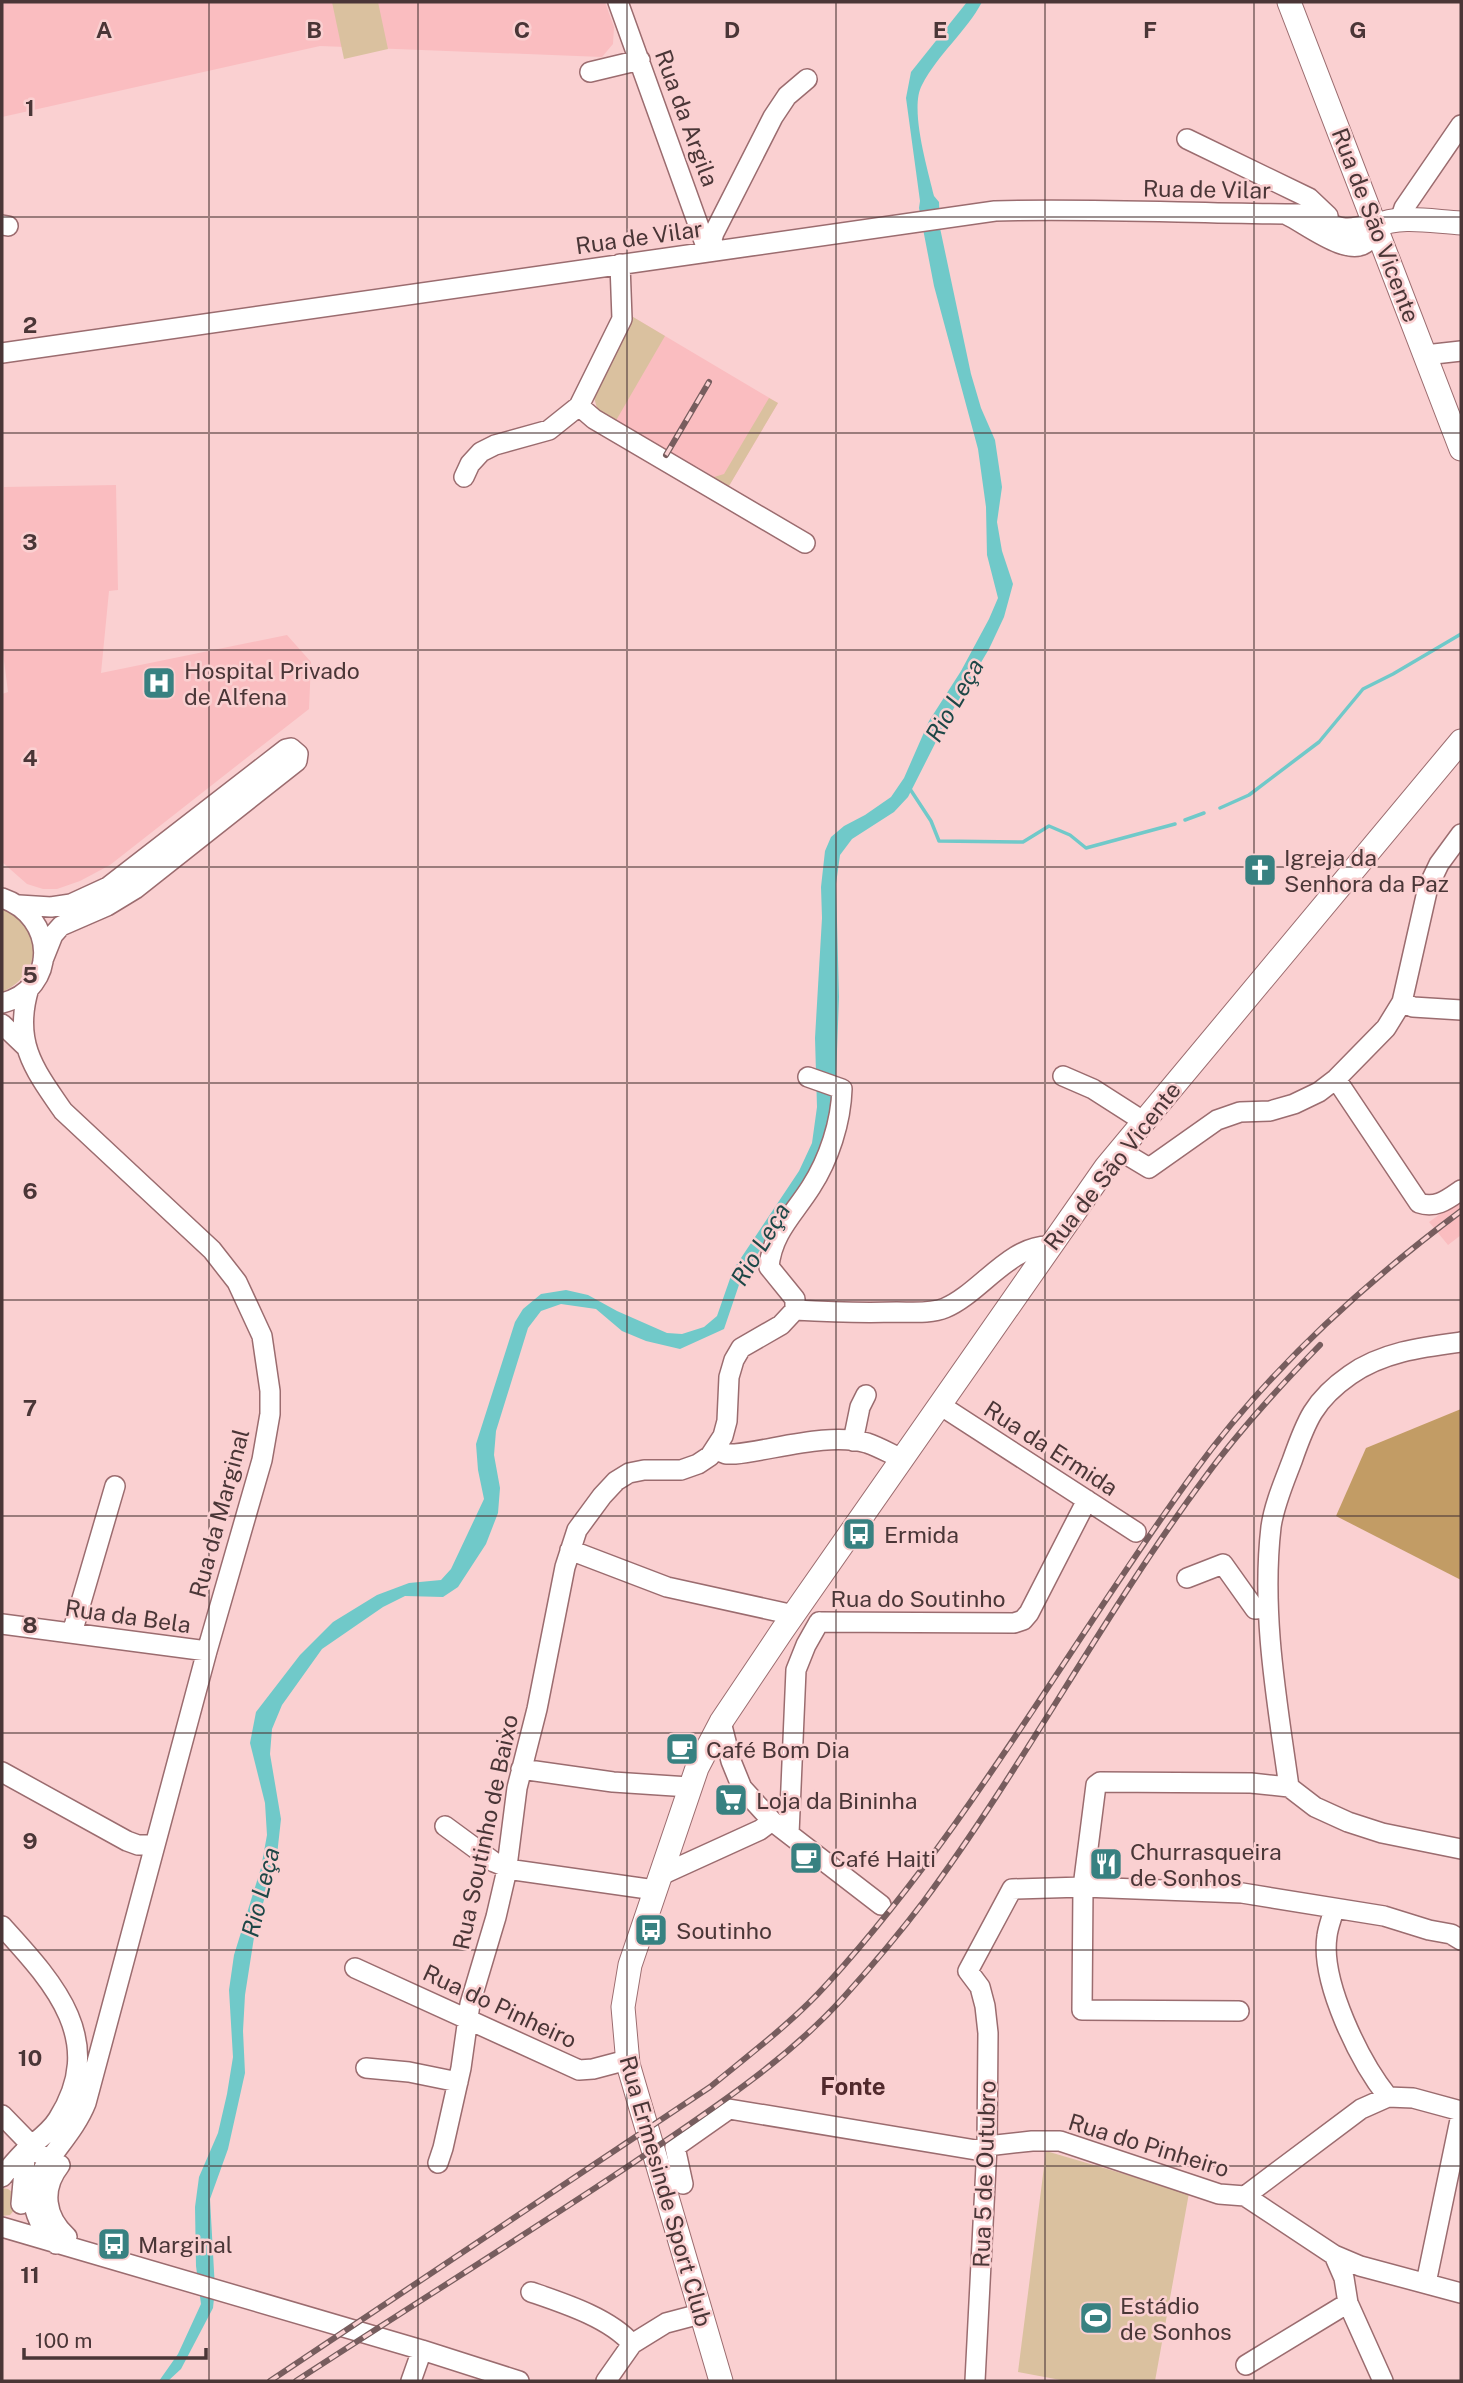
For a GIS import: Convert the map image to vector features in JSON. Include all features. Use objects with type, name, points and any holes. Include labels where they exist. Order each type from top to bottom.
[{"type":"main road","name":"Rua de São Vicente","points":[[1289,2],[1461,449]]},
{"type":"main road","points":[[1376,226],[1386,221],[1400,220],[1461,223]]},
{"type":"main road","name":"Rua de São Vicente","points":[[797,1612],[1049,1246],[1119,1150],[1461,741]]},
{"type":"main road","points":[[721,1722],[797,1612]]},
{"type":"main road","name":"Rua Ermesinde Sport Club","points":[[721,1722],[690,1787],[630,1965],[623,2007],[627,2060],[721,2381]]},
{"type":"street","name":"Rua da Argila","points":[[618,2],[708,251]]},
{"type":"street","points":[[590,72],[640,60]]},
{"type":"street","points":[[708,251],[714,233],[773,117],[787,96],[807,79]]},
{"type":"street","points":[[1400,220],[1404,208],[1461,125]]},
{"type":"street","points":[[1187,139],[1309,198],[1328,216],[1329,224]]},
{"type":"street","name":"Rua de Vilar","points":[[2,353],[945,216],[995,211],[1056,209],[1302,214],[1342,228],[1363,224],[1376,226],[1368,242],[1357,247],[1336,243],[1287,215]]},
{"type":"street","points":[[464,477],[470,464],[481,452],[495,445],[549,430],[579,407],[622,319],[620,264]]},
{"type":"street","points":[[1425,355],[1461,351]]},
{"type":"street","points":[[579,407],[594,419],[806,543]]},
{"type":"street","points":[[9,899],[51,907],[71,904],[108,887],[286,749],[295,750],[299,757],[297,761],[185,850]]},
{"type":"street","points":[[185,850],[191,838],[220,814],[221,800]]},
{"type":"street","points":[[1119,1150],[1149,1168],[1217,1120],[1240,1112],[1270,1111],[1294,1104],[1319,1092],[1336,1079],[1386,1028],[1402,1002],[1429,887],[1439,864],[1461,834]]},
{"type":"street","name":"Rua da Marginal","points":[[25,1046],[23,1009],[29,988],[38,975],[53,934],[61,926],[124,896],[185,850]]},
{"type":"street","points":[[9,899],[31,916],[39,929],[44,944],[43,960]]},
{"type":"street","points":[[2,1003],[18,997],[29,988]]},
{"type":"street","points":[[1402,1002],[1413,1007],[1461,1010]]},
{"type":"street","name":"Rua da Marginal","points":[[2,1024],[25,1046],[63,1111],[212,1250],[237,1282],[262,1336],[270,1391],[270,1414],[262,1460],[207,1651],[86,2103],[73,2130],[38,2140],[46,2164],[34,2187],[33,2206],[36,2218]]},
{"type":"street","points":[[1063,1076],[1093,1089],[1143,1121]]},
{"type":"street","points":[[808,1077],[842,1089],[841,1106],[822,1167],[771,1249],[769,1267],[795,1299],[795,1310],[781,1325],[741,1348],[734,1360],[729,1377],[727,1421],[716,1450],[735,1454],[799,1443],[853,1441],[869,1444],[902,1459]]},
{"type":"street","points":[[1336,1079],[1419,1203],[1433,1205],[1444,1202],[1461,1190]]},
{"type":"street","points":[[795,1310],[859,1313],[940,1310],[956,1302],[989,1275],[1026,1252],[1035,1247],[1049,1246]]},
{"type":"street","points":[[1289,1787],[1267,1608],[1271,1525],[1311,1412],[1326,1393],[1352,1373],[1379,1360],[1413,1349],[1461,1342]]},
{"type":"street","points":[[853,1441],[860,1407],[866,1395]]},
{"type":"street","name":"Rua da Ermida","points":[[940,1405],[1136,1532]]},
{"type":"street","name":"Rua Soutinho de Baixo","points":[[438,2163],[457,2082],[468,2018],[507,1868],[521,1769],[537,1709],[570,1550],[586,1516],[616,1481],[629,1473],[644,1470],[681,1470],[698,1464],[716,1450]]},
{"type":"street","points":[[72,1633],[114,1486]]},
{"type":"street","name":"Rua do Soutinho","points":[[789,1834],[796,1670],[819,1622],[1014,1623],[1023,1620],[1037,1599],[1087,1500]]},
{"type":"street","points":[[570,1550],[667,1587],[797,1612],[819,1622]]},
{"type":"street","points":[[1187,1578],[1223,1563],[1255,1609],[1267,1608]]},
{"type":"street","name":"Rua da Bela","points":[[2,1624],[207,1651]]},
{"type":"street","points":[[721,1722],[731,1761],[742,1788],[772,1821],[881,1905]]},
{"type":"street","points":[[521,1769],[613,1782],[690,1787]]},
{"type":"street","points":[[2,1772],[127,1841],[138,1845],[155,1845]]},
{"type":"street","points":[[1239,2011],[1082,2010],[1083,1886],[1096,1785],[1100,1782],[1251,1783],[1289,1787],[1315,1807],[1348,1822],[1381,1833],[1461,1849]]},
{"type":"street","points":[[445,1826],[494,1862],[507,1868],[657,1883],[760,1830],[772,1821]]},
{"type":"street","points":[[1083,1886],[1242,1894],[1384,1916],[1451,1934],[1461,1940]]},
{"type":"street","name":"Rua 5 de Outubro","points":[[975,2381],[987,2146],[988,2033],[985,2006],[979,1987],[968,1971],[1012,1889],[1083,1886]]},
{"type":"street","points":[[1334,1909],[1326,1937],[1329,1970],[1348,2029],[1377,2083],[1388,2096],[1413,2098],[1461,2113],[1426,2283]]},
{"type":"street","points":[[2,1926],[59,1993],[73,2025],[76,2046],[75,2079],[64,2109],[2,2177]]},
{"type":"street","name":"Rua do Pinheiro","points":[[355,1968],[579,2070],[627,2060]]},
{"type":"street","name":"Rua da Marginal","points":[[36,2218],[42,2211],[54,2173],[84,2132],[96,2106],[115,2020],[119,1986]]},
{"type":"street","points":[[366,2068],[409,2071],[457,2082]]},
{"type":"street","name":"Rua do Pinheiro","points":[[683,2184],[676,2147],[729,2109],[976,2150],[987,2146],[1032,2141],[1060,2141],[1219,2194],[1245,2196],[1362,2109],[1388,2096]]},
{"type":"street","points":[[2,2115],[38,2140]]},
{"type":"street","points":[[7,2228],[17,2217],[38,2140]]},
{"type":"street","points":[[46,2164],[43,2185],[48,2211],[55,2226],[66,2237],[106,2256]]},
{"type":"street","points":[[2,2184],[8,2184],[18,2192],[21,2204]]},
{"type":"street","points":[[1245,2196],[1334,2255],[1360,2266],[1461,2293]]},
{"type":"street","points":[[7,2228],[36,2218],[56,2244]]},
{"type":"street","points":[[7,2228],[519,2381]]},
{"type":"street","points":[[1334,2255],[1345,2278],[1348,2303],[1383,2381]]},
{"type":"street","points":[[531,2292],[579,2310],[623,2333],[632,2344]]},
{"type":"street","points":[[1246,2365],[1348,2303]]},
{"type":"street","points":[[606,2381],[632,2344],[666,2323],[700,2314]]},
{"type":"street","points":[[411,2381],[422,2350]]},
{"type":"shaded area","points":[[2,2],[605,2],[614,27],[613,44],[602,57],[320,46],[2,117]]},
{"type":"shaded area","points":[[332,2],[378,2],[388,49],[344,59]]},
{"type":"shaded area","points":[[628,314],[778,403],[726,491],[713,484],[714,477],[696,466],[690,470],[599,415]]},
{"type":"shaded area","points":[[628,314],[665,336],[614,424],[599,415],[593,394]]},
{"type":"shaded area","points":[[769,398],[778,403],[726,491],[713,484],[714,477],[724,474]]},
{"type":"shaded area","name":"Hospital Privado de Alfena","points":[[116,485],[118,590],[109,591],[101,673],[287,635],[311,662],[309,709],[110,865],[80,881],[57,889],[43,889],[27,884],[2,862],[2,694],[8,692],[2,645],[4,487]]},
{"type":"shaded area","points":[[2,907],[16,915],[26,926],[32,937],[34,950],[26,973],[16,984],[2,992]]},
{"type":"shaded area","points":[[1461,1199],[1461,1235],[1448,1245],[1429,1222]]},
{"type":"shaded area","points":[[1461,1409],[1461,1580],[1336,1516],[1366,1448]]},
{"type":"shaded area","name":"Estádio de Sonhos","points":[[1046,2151],[1189,2193],[1155,2381],[1066,2381],[1018,2372]]},
{"type":"shaded area","points":[[2,2188],[15,2194],[16,2208],[10,2215],[2,2216]]},
{"type":"water","name":"Rio Leça","points":[[967,2],[982,2],[922,85],[919,95],[919,123],[934,196],[939,202],[940,228],[971,374],[981,408],[995,440],[1002,487],[997,522],[1002,551],[1013,584],[1004,617],[989,649],[948,718],[908,797],[894,812],[852,839],[840,855],[836,884],[839,997],[835,1105],[817,1169],[742,1276],[724,1329],[680,1349],[646,1341],[622,1331],[596,1309],[561,1304],[541,1311],[528,1328],[496,1431],[494,1455],[500,1488],[498,1513],[486,1544],[458,1587],[443,1597],[405,1596],[383,1607],[322,1649],[282,1705],[272,1729],[270,1754],[281,1819],[277,1855],[255,1931],[245,1995],[245,2073],[228,2149],[210,2199],[215,2289],[213,2308],[181,2369],[168,2381],[159,2381],[178,2354],[201,2304],[196,2266],[195,2207],[199,2177],[218,2133],[227,2094],[233,2057],[229,1990],[234,1955],[261,1868],[267,1835],[265,1803],[250,1743],[256,1712],[300,1655],[333,1622],[377,1595],[409,1583],[441,1580],[451,1569],[484,1499],[476,1444],[515,1322],[523,1309],[541,1294],[566,1290],[588,1295],[667,1333],[682,1334],[704,1327],[717,1316],[733,1270],[799,1171],[812,1143],[817,1107],[815,1038],[825,851],[831,837],[891,797],[904,778],[929,721],[961,671],[998,598],[987,555],[986,507],[978,449],[934,286],[919,208],[906,98],[911,72]]},
{"type":"waterway","points":[[1220,808],[1249,795],[1319,742],[1363,689],[1461,634]]},
{"type":"waterway","points":[[910,789],[931,821],[939,841],[1023,842],[1049,826],[1070,835],[1086,848],[1175,824]]},
{"type":"waterway","points":[[1185,820],[1204,813]]},
{"type":"railway","points":[[666,455],[709,382]]},
{"type":"railway","points":[[270,2381],[710,2087],[815,1997],[928,1861],[974,1797],[1149,1535],[1223,1434],[1318,1331],[1388,1269],[1461,1211]]},
{"type":"railway","points":[[296,2381],[633,2163],[743,2086],[820,2022],[895,1938],[961,1850],[1131,1584],[1203,1480],[1259,1411],[1320,1345]]},
{"type":"place","name":"Hospital Privado de Alfena","points":[[159,683]]},
{"type":"place","name":"Igreja da Senhora da Paz","points":[[1260,870]]},
{"type":"place","name":"Ermida","points":[[859,1534]]},
{"type":"place","name":"Café Bom Dia","points":[[682,1749]]},
{"type":"place","name":"Loja da Bininha","points":[[731,1800]]},
{"type":"place","name":"Café Haiti","points":[[806,1858]]},
{"type":"place","name":"Churrasqueira de Sonhos","points":[[1106,1864]]},
{"type":"place","name":"Soutinho","points":[[651,1930]]},
{"type":"place","name":"Marginal","points":[[114,2244]]},
{"type":"place","name":"Estádio de Sonhos","points":[[1096,2318]]},
{"type":"district","name":"Fonte","points":[[853,2086]]}]
